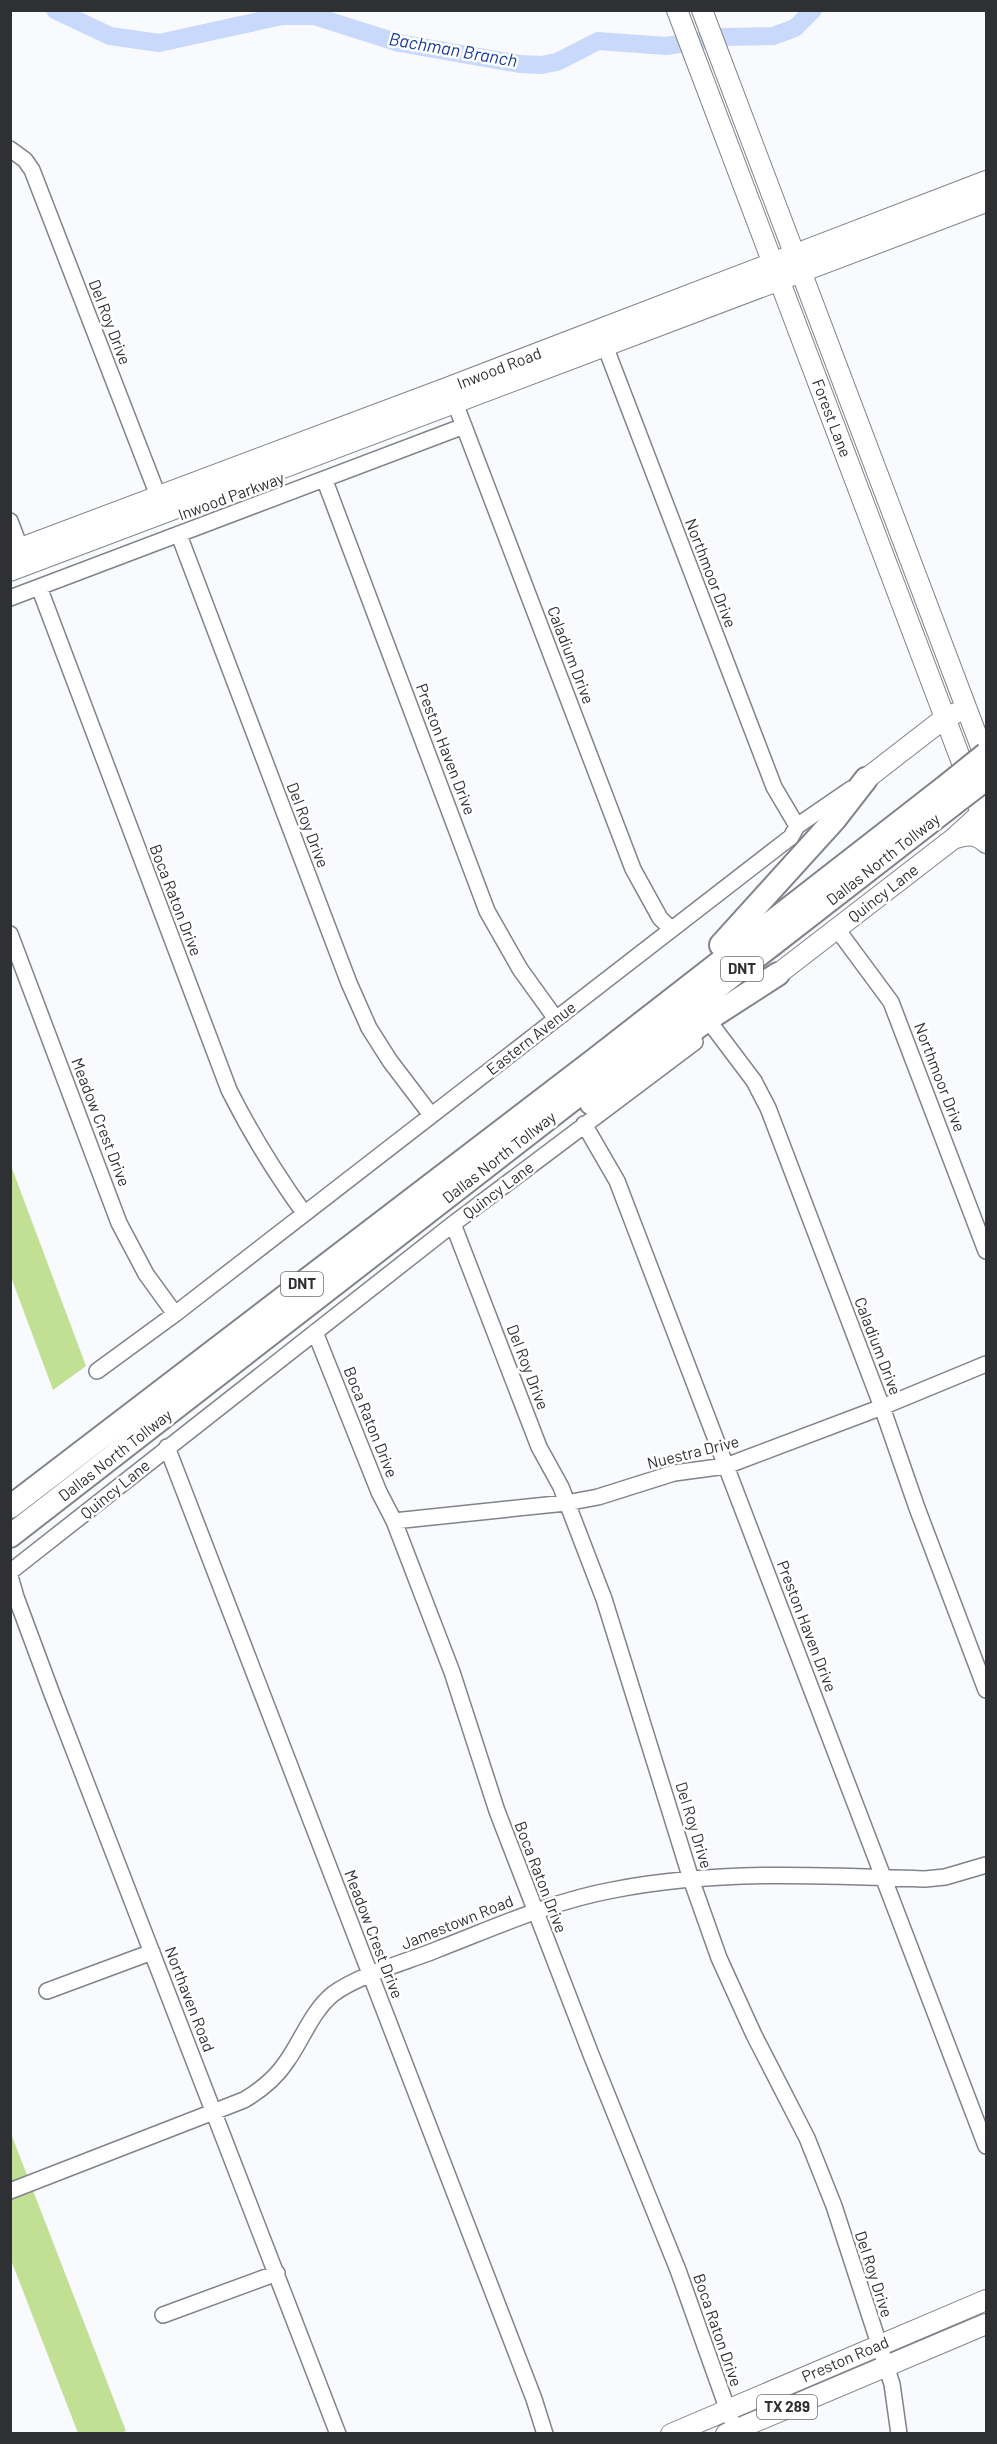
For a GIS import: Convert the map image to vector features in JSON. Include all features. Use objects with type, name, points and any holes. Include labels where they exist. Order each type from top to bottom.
[{"type":"highway","name":"Dallas North Tollway","points":[[10,1536],[531,1132],[948,796],[987,754]]},
{"type":"highway","points":[[664,1004],[740,926],[835,819],[866,779]]},
{"type":"highway","name":"Dallas North Tollway","points":[[10,1507],[593,1061],[664,1004],[948,796],[987,779]]},
{"type":"highway","points":[[531,1132],[572,1115],[628,1078],[713,1016],[778,974]]},
{"type":"main road","name":"Forest Lane","points":[[702,10],[987,760]]},
{"type":"main road","name":"Forest Lane","points":[[677,11],[985,816]]},
{"type":"main road","name":"Inwood Road","points":[[17,559],[602,338],[794,254],[987,181]]},
{"type":"main road","name":"Inwood Road","points":[[602,338],[780,282],[987,202]]},
{"type":"main road","points":[[913,209],[920,228]]},
{"type":"main road","points":[[816,375],[824,378],[841,407],[859,423]]},
{"type":"main road","points":[[855,479],[877,471]]},
{"type":"main road","name":"Eastern Avenue","points":[[866,779],[946,717],[967,709]]},
{"type":"main road","name":"Quincy Lane","points":[[778,974],[985,816]]},
{"type":"main road","points":[[953,839],[967,834],[980,837],[987,843]]},
{"type":"main road","name":"Preston Road","points":[[671,2433],[987,2300]]},
{"type":"main road","name":"Preston Road","points":[[733,2432],[987,2324]]},
{"type":"street","name":"Del Roy Drive","points":[[12,150],[25,160],[32,170],[161,503]]},
{"type":"street","name":"Northmoor Drive","points":[[602,338],[774,787],[797,826]]},
{"type":"street","name":"Caladium Drive","points":[[453,396],[633,869],[660,918],[671,929]]},
{"type":"street","name":"Inwood Parkway","points":[[10,598],[325,481],[464,426]]},
{"type":"street","name":"Preston Haven Drive","points":[[325,481],[487,911],[520,969],[556,1019]]},
{"type":"street","points":[[10,521],[17,559]]},
{"type":"street","name":"Del Roy Drive","points":[[179,535],[349,983],[369,1028],[390,1061],[431,1116]]},
{"type":"street","name":"Boca Raton Drive","points":[[39,587],[229,1090],[273,1171],[304,1213]]},
{"type":"street","name":"Eastern Avenue","points":[[97,1371],[175,1314],[791,837],[797,826],[866,779]]},
{"type":"street","name":"Northmoor Drive","points":[[837,929],[891,1002],[987,1251]]},
{"type":"street","name":"Meadow Crest Drive","points":[[10,934],[119,1223],[146,1274],[175,1314]]},
{"type":"street","name":"Quincy Lane","points":[[10,1574],[167,1447],[453,1224],[714,1028],[778,974]]},
{"type":"street","name":"Caladium Drive","points":[[714,1028],[754,1081],[768,1108],[987,1690]]},
{"type":"street","name":"Preston Haven Drive","points":[[584,1124],[617,1181],[987,2146]]},
{"type":"street","name":"Del Roy Drive","points":[[453,1224],[539,1447],[561,1487],[614,1630],[692,1879],[731,1987],[803,2130],[821,2172],[892,2384],[899,2433]]},
{"type":"street","name":"Boca Raton Drive","points":[[315,1332],[379,1492],[394,1521],[452,1672],[497,1811],[674,2259],[733,2432]]},
{"type":"street","name":"Nuestra Drive","points":[[394,1521],[566,1503],[598,1497],[674,1473],[726,1466],[882,1407],[987,1364]]},
{"type":"street","name":"Meadow Crest Drive","points":[[167,1447],[534,2399],[545,2433]]},
{"type":"street","name":"Northaven Road","points":[[10,1574],[16,1597],[48,1683],[338,2433]]},
{"type":"street","name":"Jamestown Road","points":[[10,2191],[244,2100],[261,2089],[287,2062],[319,2008],[332,1995],[370,1976],[535,1911],[613,1890],[692,1879],[771,1875],[925,1879],[945,1877],[987,1865]]},
{"type":"street","points":[[47,1991],[152,1952]]},
{"type":"street","points":[[164,2315],[277,2273]]},
{"type":"green space","points":[[10,1163],[86,1366],[53,1390],[11,1277]]},
{"type":"green space","points":[[10,2131],[126,2431],[78,2433],[11,2260]]},
{"type":"waterway","name":"Bachman Branch","points":[[55,10],[110,36],[159,43],[282,16],[314,16],[399,43],[520,64],[541,65],[557,62],[598,41],[666,46],[724,37],[773,36],[795,28],[813,10]]}]
